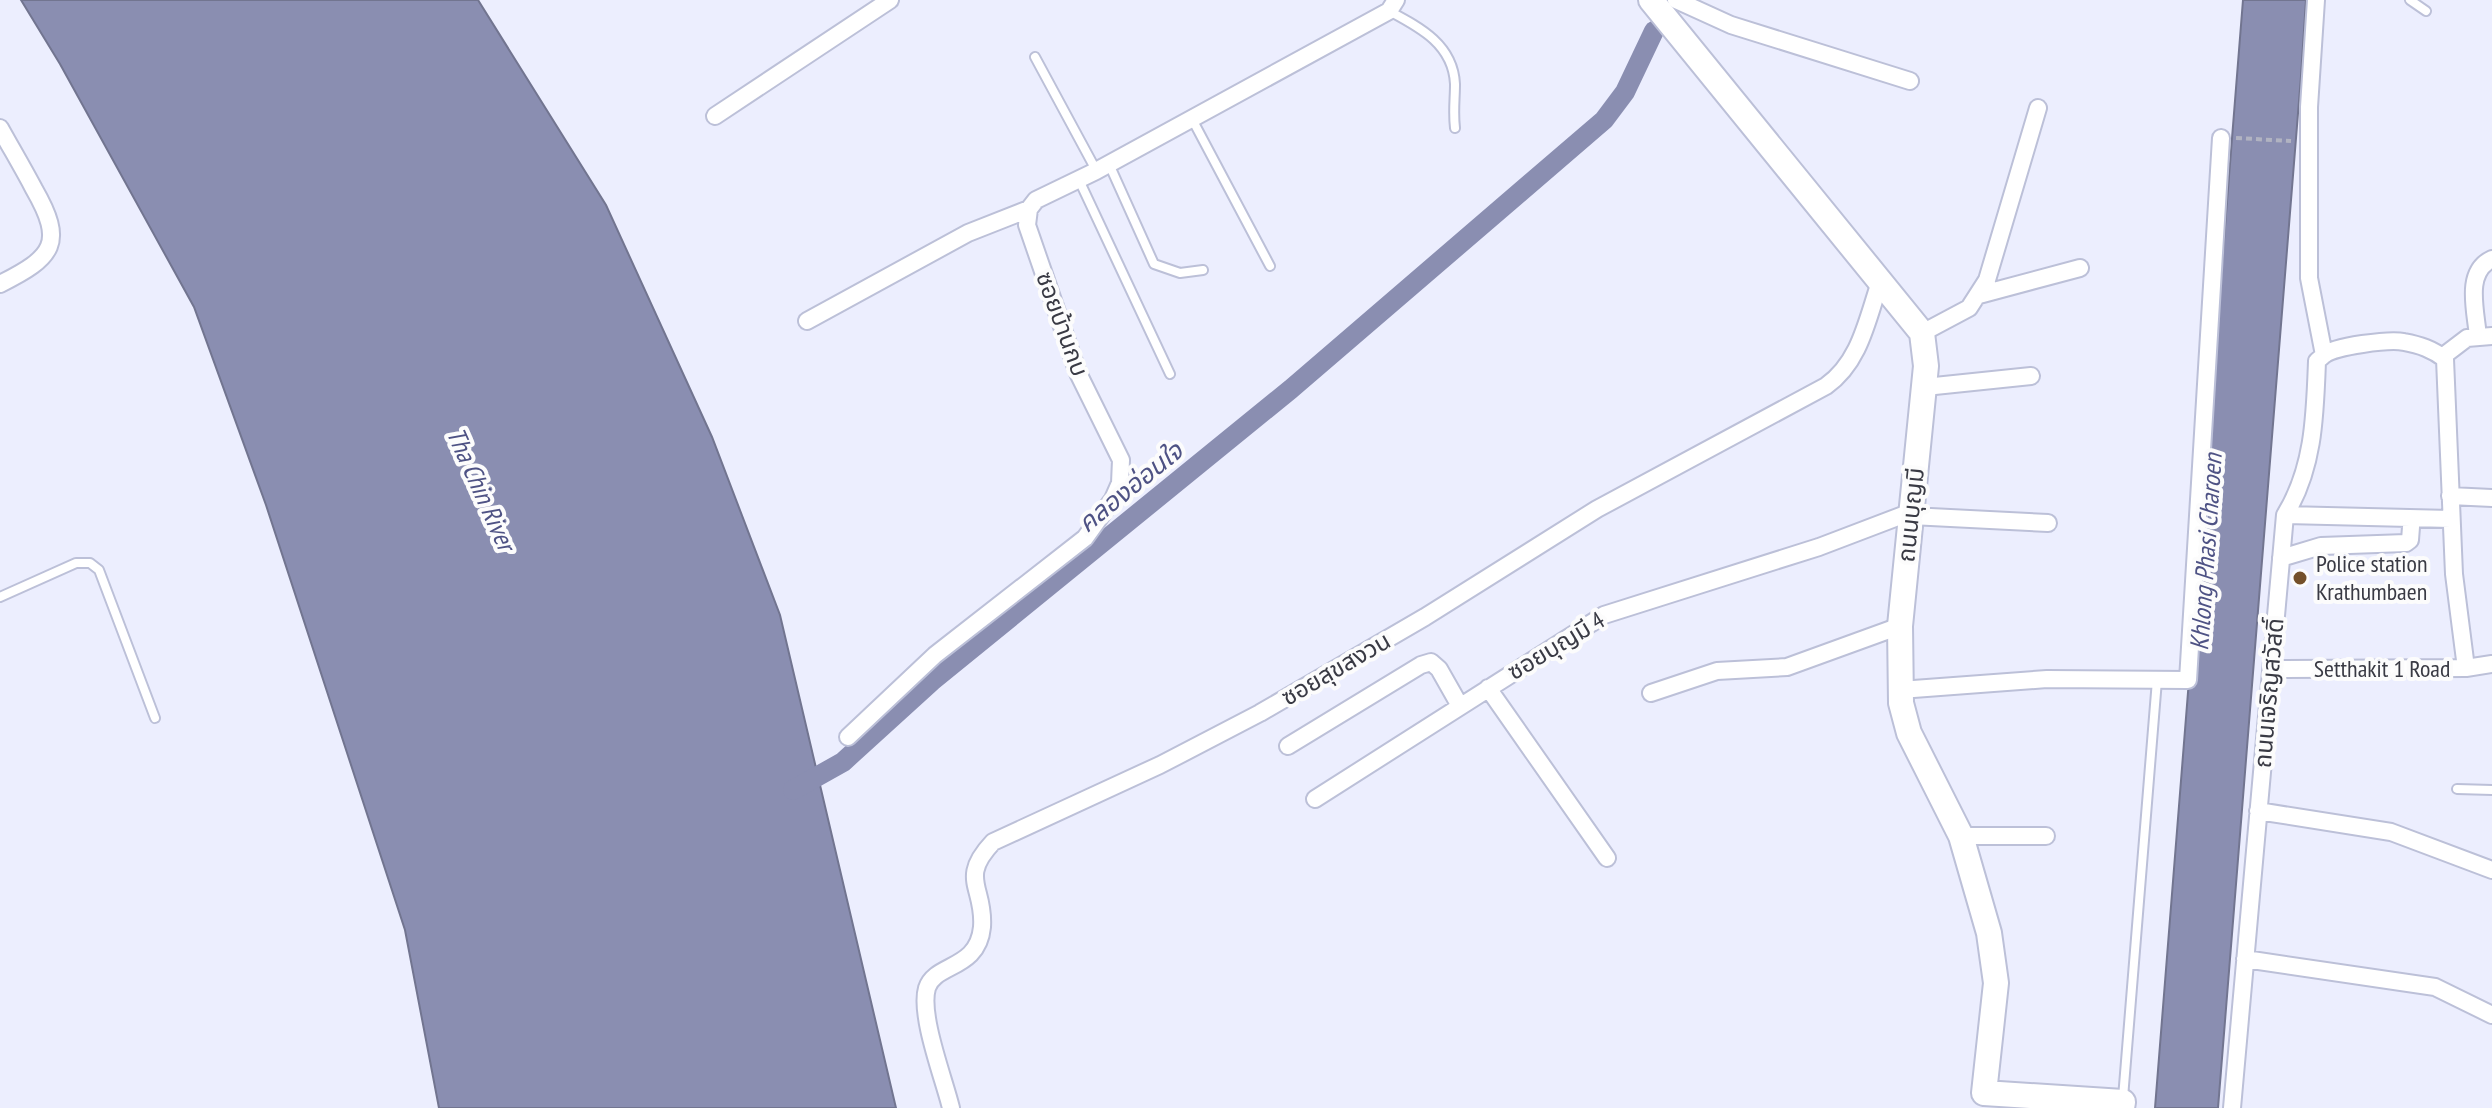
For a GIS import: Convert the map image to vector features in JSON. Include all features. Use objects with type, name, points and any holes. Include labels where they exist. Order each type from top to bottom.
[{"type":"street","points":[[715,116],[890,0]]},
{"type":"street","points":[[1658,0],[1910,81]]},
{"type":"street","points":[[1658,0],[1922,333],[1969,308],[1987,280],[2038,108]]},
{"type":"street","name":"ถนนเจริญสวัสดิ์","points":[[2232,1108],[2285,515],[2303,481],[2312,445],[2317,361],[2324,355],[2309,278],[2309,107],[2316,0]]},
{"type":"street","points":[[807,321],[968,233],[1029,209],[1036,200],[1192,119],[1392,6]]},
{"type":"street","points":[[0,128],[50,216],[53,233],[41,259],[0,284]]},
{"type":"street","points":[[1900,690],[2047,679],[2188,680],[2226,138]]},
{"type":"street","name":"ซอยบ้านกบ","points":[[848,737],[935,655],[1085,538],[1113,499],[1120,483],[1121,460],[1078,373],[1027,225],[1029,209]]},
{"type":"street","points":[[2442,357],[2467,338],[2485,336],[2474,280],[2482,263],[2492,259]]},
{"type":"street","points":[[1979,295],[2080,268]]},
{"type":"street","name":"ซอยสุขสงวน","points":[[951,1108],[925,1007],[927,989],[936,975],[964,962],[975,946],[982,925],[974,871],[979,857],[993,842],[1160,765],[1260,713],[1425,617],[1597,509],[1826,386],[1842,374],[1853,358],[1880,282]]},
{"type":"street","name":"ถนนบุญมี","points":[[1922,333],[1925,387],[1900,626],[1900,690],[1909,733],[1961,836],[1980,894],[1996,983],[1982,1101]]},
{"type":"street","points":[[2324,355],[2343,348],[2401,341],[2432,349],[2442,357],[2447,377],[2454,574],[2466,668]]},
{"type":"street","points":[[1925,387],[2031,376]]},
{"type":"street","points":[[2450,496],[2492,498]]},
{"type":"street","points":[[1911,514],[2048,523]]},
{"type":"street","name":"ซอยบุญมี 4","points":[[1315,799],[1604,615],[1819,547],[1911,514]]},
{"type":"street","points":[[2285,515],[2451,519]]},
{"type":"street","points":[[2281,558],[2321,546],[2406,543],[2410,540],[2411,527]]},
{"type":"street","points":[[1651,693],[1717,671],[1787,667],[1900,626]]},
{"type":"street","points":[[1288,746],[1421,665],[1431,662],[1439,669],[1460,706]]},
{"type":"street","name":"Setthakit 1 Road","points":[[2272,669],[2466,668],[2492,664]]},
{"type":"street","points":[[1488,688],[1607,858]]},
{"type":"street","points":[[2258,811],[2391,832],[2492,870]]},
{"type":"street","points":[[1961,836],[2046,836]]},
{"type":"street","points":[[2245,959],[2435,987],[2492,1015]]},
{"type":"street","points":[[1982,1101],[2122,1105]]},
{"type":"lane","points":[[2410,0],[2426,11]]},
{"type":"lane","points":[[1392,6],[1440,45],[1452,66],[1455,82],[1451,106],[1455,128]]},
{"type":"lane","points":[[1035,57],[1102,168],[1154,264],[1180,273],[1203,270]]},
{"type":"lane","points":[[1192,119],[1270,266]]},
{"type":"lane","points":[[1079,180],[1170,374]]},
{"type":"lane","points":[[0,597],[76,563],[90,563],[99,570],[155,718]]},
{"type":"lane","points":[[2122,1105],[2157,680]]},
{"type":"lane","points":[[2457,789],[2492,790]]},
{"type":"path","points":[[2226,138],[2300,141]]},
{"type":"water","name":"Tha Chin River","points":[[21,0],[478,0],[606,205],[712,437],[780,615],[896,1108],[439,1108],[405,930],[266,505],[194,307],[60,64]]},
{"type":"water","name":"Khlong Phasi Charoen","points":[[2243,0],[2306,0],[2301,76],[2218,1108],[2155,1108]]},
{"type":"waterway","name":"คลองอ่อนใจ","points":[[793,790],[843,762],[932,681],[1291,389],[1604,120],[1625,92],[1654,31]]},
{"type":"place","name":"Police station Krathumbaen","points":[[2300,578]]}]
